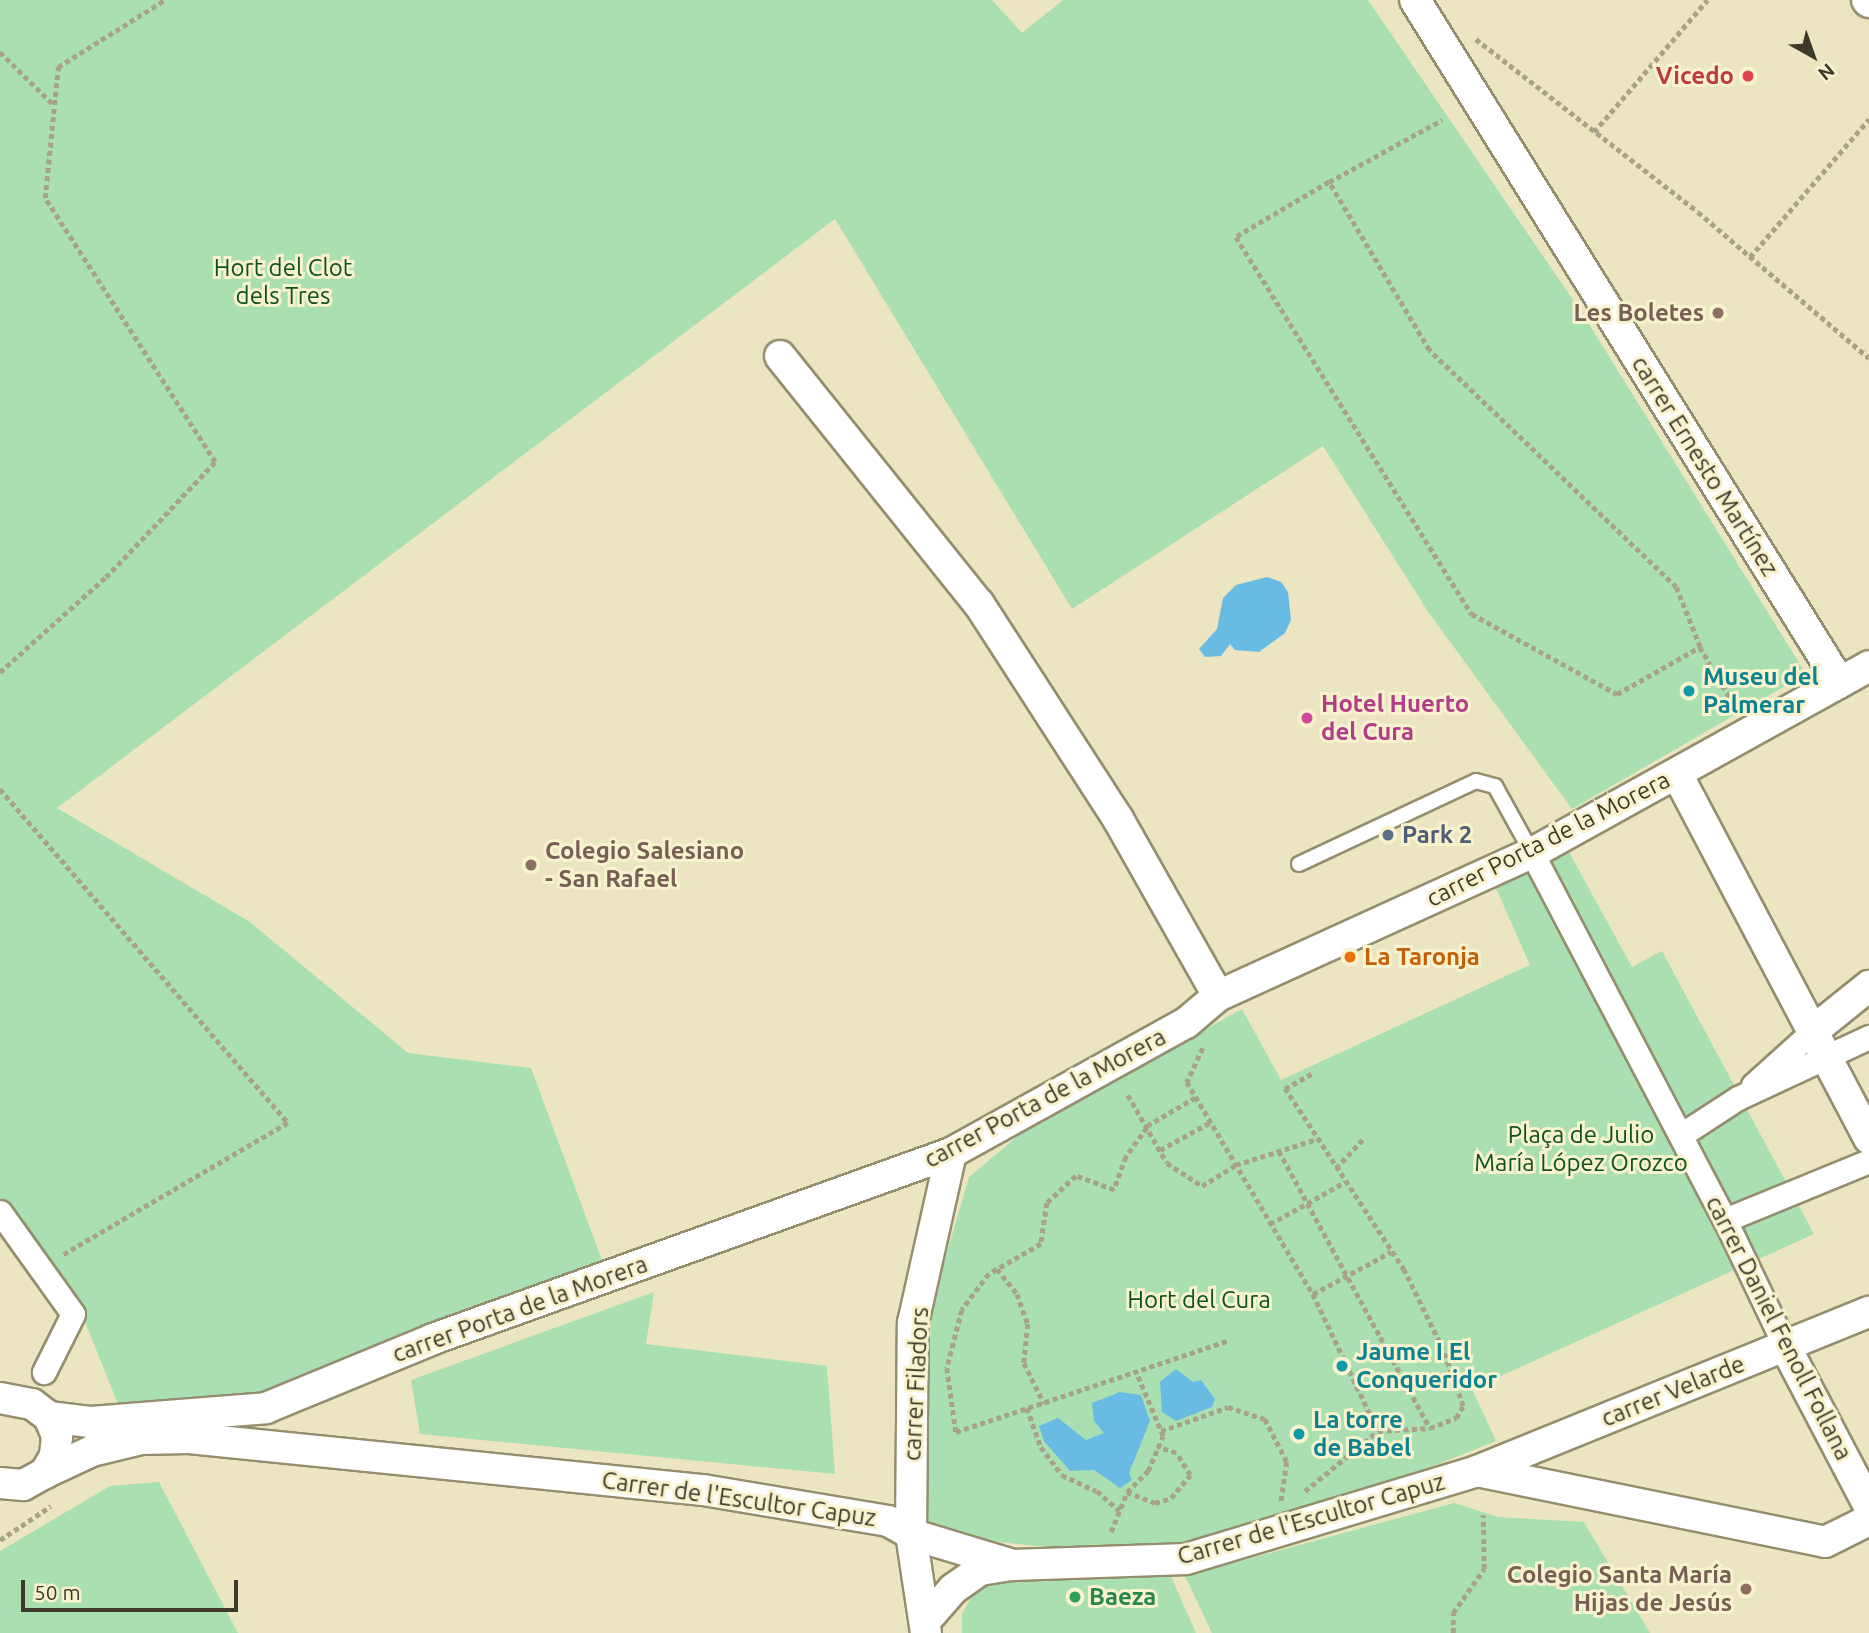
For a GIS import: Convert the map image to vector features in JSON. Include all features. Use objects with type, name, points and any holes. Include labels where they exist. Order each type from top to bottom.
[{"type":"street","name":"carrer Ernesto Martínez","points":[[1415,0],[1860,676]]},
{"type":"street","points":[[780,356],[979,604],[1118,819],[1218,996]]},
{"type":"street","name":"carrer Porta de la Morera","points":[[4,1401],[32,1404],[48,1417],[90,1422],[267,1408],[433,1339],[951,1153],[1190,1020],[1218,996],[1532,853],[1860,676]]},
{"type":"street","points":[[1677,774],[1869,1138]]},
{"type":"street","name":"carrer Daniel Fenoll Follana","points":[[1532,853],[1725,1220],[1785,1346],[1869,1506]]},
{"type":"street","points":[[1681,1135],[1738,1098],[1813,1031],[1869,986]]},
{"type":"street","points":[[1738,1098],[1827,1059],[1869,1037]]},
{"type":"street","name":"carrer Filadors","points":[[926,1627],[911,1534],[913,1324],[951,1153]]},
{"type":"street","points":[[1725,1220],[1869,1161]]},
{"type":"street","points":[[0,1212],[73,1314],[44,1372]]},
{"type":"street","name":"carrer Velarde","points":[[1477,1471],[1869,1312]]},
{"type":"street","points":[[45,1473],[56,1446],[48,1417]]},
{"type":"street","name":"Carrer de l'Escultor Capuz","points":[[0,1483],[23,1485],[92,1451],[141,1439],[189,1438],[703,1490],[888,1521],[911,1534],[1013,1565],[1186,1559],[1477,1471],[1825,1542],[1869,1520]]},
{"type":"street","points":[[926,1627],[953,1589],[980,1570],[1013,1565]]},
{"type":"lane","points":[[1299,864],[1476,781],[1495,786],[1532,853]]},
{"type":"path","points":[[0,672],[106,577],[215,462],[45,198],[58,67],[165,0]]},
{"type":"path","points":[[1594,132],[1707,0]]},
{"type":"path","points":[[1466,32],[1750,257],[1869,358]]},
{"type":"path","points":[[0,52],[54,105]]},
{"type":"path","points":[[1750,257],[1869,119]]},
{"type":"path","points":[[1442,120],[1236,237],[1472,614],[1617,694],[1700,647]]},
{"type":"path","points":[[1329,182],[1429,350],[1676,587],[1700,647],[1710,664]]},
{"type":"path","points":[[0,789],[288,1123],[42,1268]]},
{"type":"path","points":[[1190,1020],[1204,1046],[1187,1082],[1313,1294],[1378,1431]]},
{"type":"path","points":[[1299,1495],[1378,1431],[1412,1432],[1430,1428],[1456,1418],[1463,1406],[1443,1350],[1391,1252],[1285,1089],[1314,1072]]},
{"type":"path","points":[[1128,1094],[1167,1163],[1202,1186],[1236,1165],[1317,1139]]},
{"type":"path","points":[[1196,1097],[1147,1127],[1126,1157],[1114,1189],[1076,1176],[1046,1203],[1041,1244],[997,1269],[962,1310],[947,1368],[956,1432],[1227,1341]]},
{"type":"path","points":[[1160,1150],[1211,1122]]},
{"type":"path","points":[[1336,1168],[1365,1136]]},
{"type":"path","points":[[1279,1151],[1430,1428]]},
{"type":"path","points":[[1270,1224],[1345,1182]]},
{"type":"path","points":[[1313,1294],[1391,1252]]},
{"type":"path","points":[[997,1269],[1017,1294],[1028,1324],[1024,1363],[1044,1403]]},
{"type":"path","points":[[1121,1537],[1111,1532],[1127,1492],[1148,1471],[1161,1431],[1136,1372]]},
{"type":"path","points":[[1027,1408],[1041,1447],[1062,1475],[1097,1491],[1120,1511]]},
{"type":"path","points":[[1161,1431],[1228,1408],[1265,1419],[1287,1462],[1279,1510],[1289,1503]]},
{"type":"path","points":[[1127,1492],[1154,1503],[1171,1498],[1190,1475],[1176,1452],[1158,1447]]},
{"type":"path","points":[[1452,1633],[1453,1612],[1484,1569],[1483,1515]]},
{"type":"green space","name":"Hort del Clot dels Tres","points":[[0,0],[992,0],[1022,33],[1063,0],[1368,0],[1584,316],[1806,674],[1572,809],[1429,613],[1323,446],[1072,609],[835,219],[57,808],[250,922],[408,1053],[531,1068],[603,1263],[316,1398],[118,1404],[83,1317],[0,1205]]},
{"type":"green space","name":"Hort del Cura","points":[[1569,852],[1632,967],[1662,951],[1814,1234],[1472,1389],[1496,1441],[1338,1504],[1182,1546],[1090,1552],[991,1541],[927,1523],[921,1449],[933,1300],[969,1177],[1026,1129],[1242,1009],[1281,1080],[1530,965],[1495,886]]},
{"type":"green space","points":[[654,1292],[646,1344],[827,1366],[835,1474],[420,1434],[411,1380]]},
{"type":"green space","points":[[159,1482],[238,1633],[0,1633],[0,1551],[110,1486]]},
{"type":"green space","points":[[1454,1503],[1498,1517],[1584,1522],[1650,1633],[1212,1633],[1185,1576]]},
{"type":"green space","name":"Baeza","points":[[1169,1572],[1196,1633],[962,1633],[962,1614],[981,1580]]},
{"type":"water","points":[[1267,577],[1281,582],[1288,592],[1291,620],[1285,633],[1259,652],[1235,650],[1230,644],[1221,656],[1205,657],[1199,649],[1217,629],[1223,598],[1236,585]]},
{"type":"water","points":[[1176,1369],[1193,1382],[1201,1380],[1215,1399],[1212,1407],[1176,1421],[1162,1412],[1160,1382]]},
{"type":"water","points":[[1120,1392],[1141,1395],[1150,1421],[1129,1473],[1132,1480],[1120,1488],[1094,1470],[1070,1471],[1044,1441],[1039,1426],[1058,1418],[1086,1440],[1104,1433],[1094,1421],[1092,1403]]},
{"type":"place","name":"Vicedo","points":[[1748,76]]},
{"type":"place","name":"Les Boletes","points":[[1718,313]]},
{"type":"place","name":"Museu del Palmerar","points":[[1689,691]]},
{"type":"place","name":"Hotel Huerto del Cura","points":[[1307,718]]},
{"type":"place","name":"Park 2","points":[[1388,835]]},
{"type":"place","name":"Colegio Salesiano - San Rafael","points":[[531,865]]},
{"type":"place","name":"La Taronja","points":[[1350,957]]},
{"type":"place","name":"Jaume I El Conqueridor","points":[[1342,1366]]},
{"type":"place","name":"La torre de Babel","points":[[1299,1434]]},
{"type":"place","name":"Colegio Santa María Hijas de Jesús","points":[[1746,1589]]},
{"type":"place","name":"Baeza","points":[[1075,1597]]},
{"type":"park label","name":"Plaça de Julio María López Orozco","points":[[1581,1149]]}]
